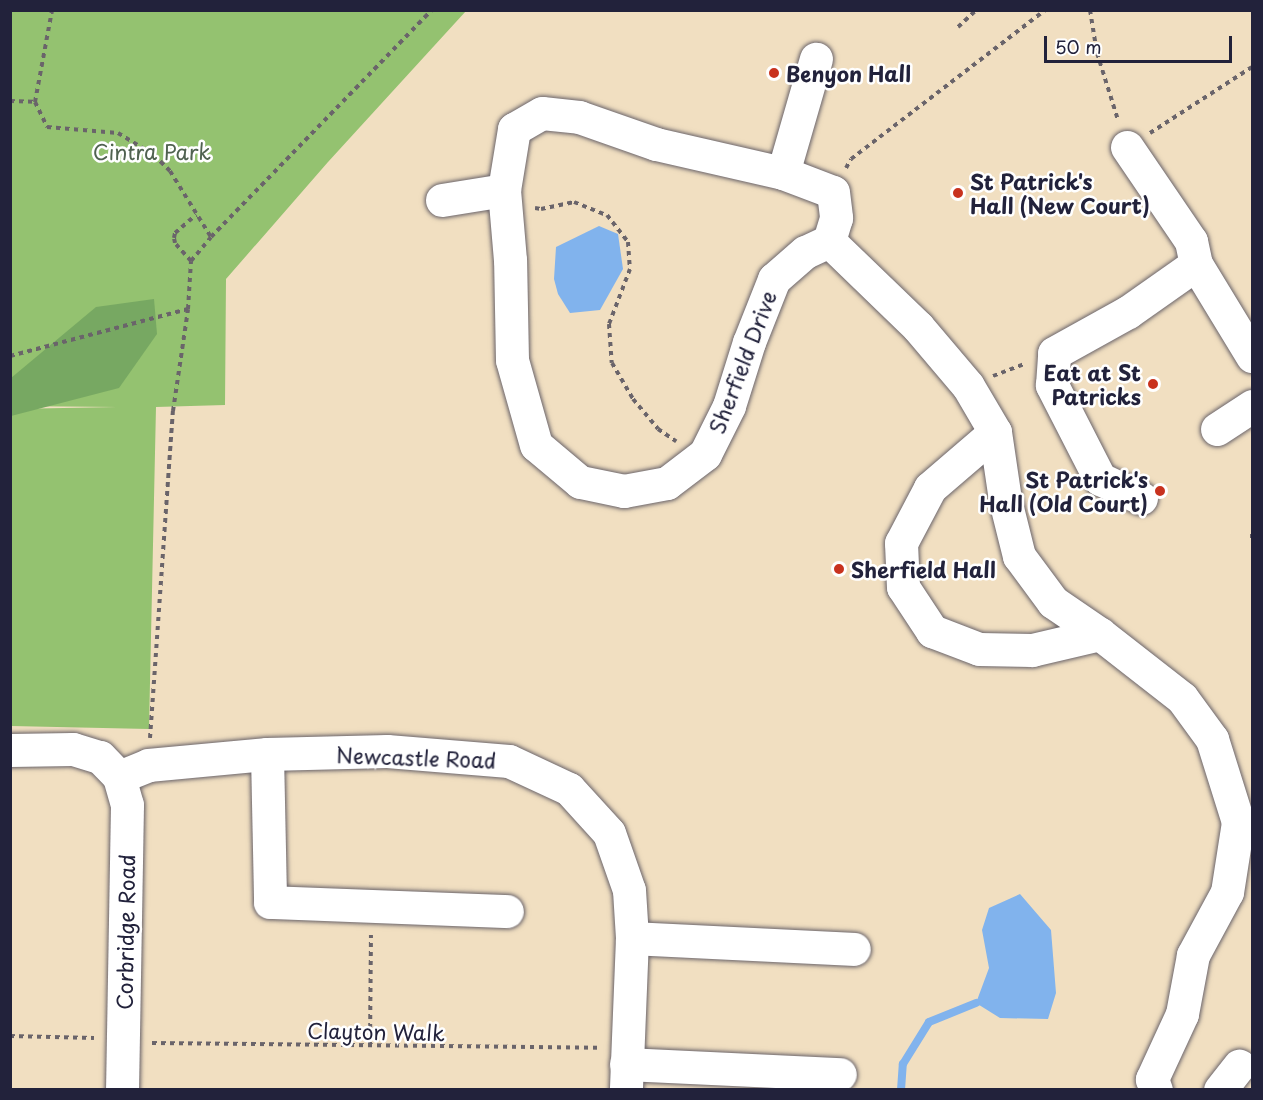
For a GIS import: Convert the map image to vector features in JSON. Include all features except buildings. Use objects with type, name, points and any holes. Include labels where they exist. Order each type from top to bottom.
[{"type":"street","points":[[783,173],[816,59]]},
{"type":"street","name":"Sherfield Drive","points":[[829,241],[805,252],[774,279],[749,342],[729,406],[705,454],[667,483],[624,491],[580,482],[536,445],[512,360],[510,260],[504,195],[514,129],[542,113],[579,117],[656,144],[783,173],[833,192]]},
{"type":"street","points":[[1127,147],[1191,241],[1196,264],[1252,356]]},
{"type":"street","points":[[833,192],[836,218],[829,241],[918,327],[968,386],[995,432],[1005,500],[1019,556],[1053,602],[1100,634],[1182,698],[1212,739],[1245,821],[1227,892],[1193,955],[1182,1014],[1152,1079],[1156,1089]]},
{"type":"street","points":[[442,200],[504,195]]},
{"type":"street","points":[[1141,498],[1100,479],[1052,385],[1054,352],[1128,312],[1196,264]]},
{"type":"street","points":[[1217,429],[1252,406]]},
{"type":"street","points":[[995,432],[930,488],[901,543],[903,587],[932,631],[979,649],[1032,650],[1100,634]]},
{"type":"street","points":[[10,750],[73,748],[134,771]]},
{"type":"street","name":"Newcastle Road","points":[[134,771],[267,754],[387,752],[509,761],[569,789],[609,833],[629,890],[632,938],[626,1067]]},
{"type":"street","points":[[267,754],[270,902],[507,911]]},
{"type":"street","name":"Corbridge Road","points":[[122,1089],[127,804],[134,771]]},
{"type":"street","points":[[632,938],[854,949]]},
{"type":"street","points":[[626,1067],[840,1074]]},
{"type":"path","points":[[52,10],[35,102],[47,126],[118,133],[135,142],[170,171],[211,237]]},
{"type":"path","points":[[134,771],[173,411],[188,309],[191,261],[211,237],[432,10]]},
{"type":"path","points":[[958,27],[976,10]]},
{"type":"path","points":[[833,192],[851,159],[1045,10]]},
{"type":"path","points":[[1090,10],[1097,53],[1127,147],[1252,67]]},
{"type":"path","points":[[10,101],[35,102]]},
{"type":"path","points":[[504,195],[541,209],[574,202],[607,216],[628,242],[630,268],[609,324],[612,363],[633,399],[658,429],[683,447],[705,454]]},
{"type":"path","points":[[191,261],[175,243],[174,238],[196,216]]},
{"type":"path","points":[[10,356],[188,309]]},
{"type":"path","points":[[968,386],[1054,352]]},
{"type":"path","points":[[370,1046],[371,907]]},
{"type":"path","name":"Clayton Walk","points":[[10,1036],[124,1041],[370,1046],[626,1067]]},
{"type":"green space","name":"Cintra Park","points":[[11,11],[466,11],[328,162],[226,279],[225,405],[156,407],[149,729],[11,726],[10,409],[117,407],[11,406]]},
{"type":"green space","points":[[154,299],[157,334],[119,388],[11,416],[11,378],[96,307]]},
{"type":"water","points":[[599,226],[618,234],[623,269],[600,310],[570,313],[558,294],[554,279],[556,247]]},
{"type":"water","points":[[1020,894],[1051,930],[1056,993],[1048,1019],[1000,1018],[976,1003],[989,968],[982,930],[989,908]]},
{"type":"waterway","points":[[901,1090],[903,1064],[929,1022],[976,1003]]},
{"type":"place","name":"Benyon Hall","points":[[774,73]]},
{"type":"place","name":"St Patrick's Hall (New Court)","points":[[958,193]]},
{"type":"place","name":"Eat at St Patricks","points":[[1153,384]]},
{"type":"place","name":"St Patrick's Hall (Old Court)","points":[[1160,491]]},
{"type":"place","name":"Sherfield Hall","points":[[839,569]]}]
